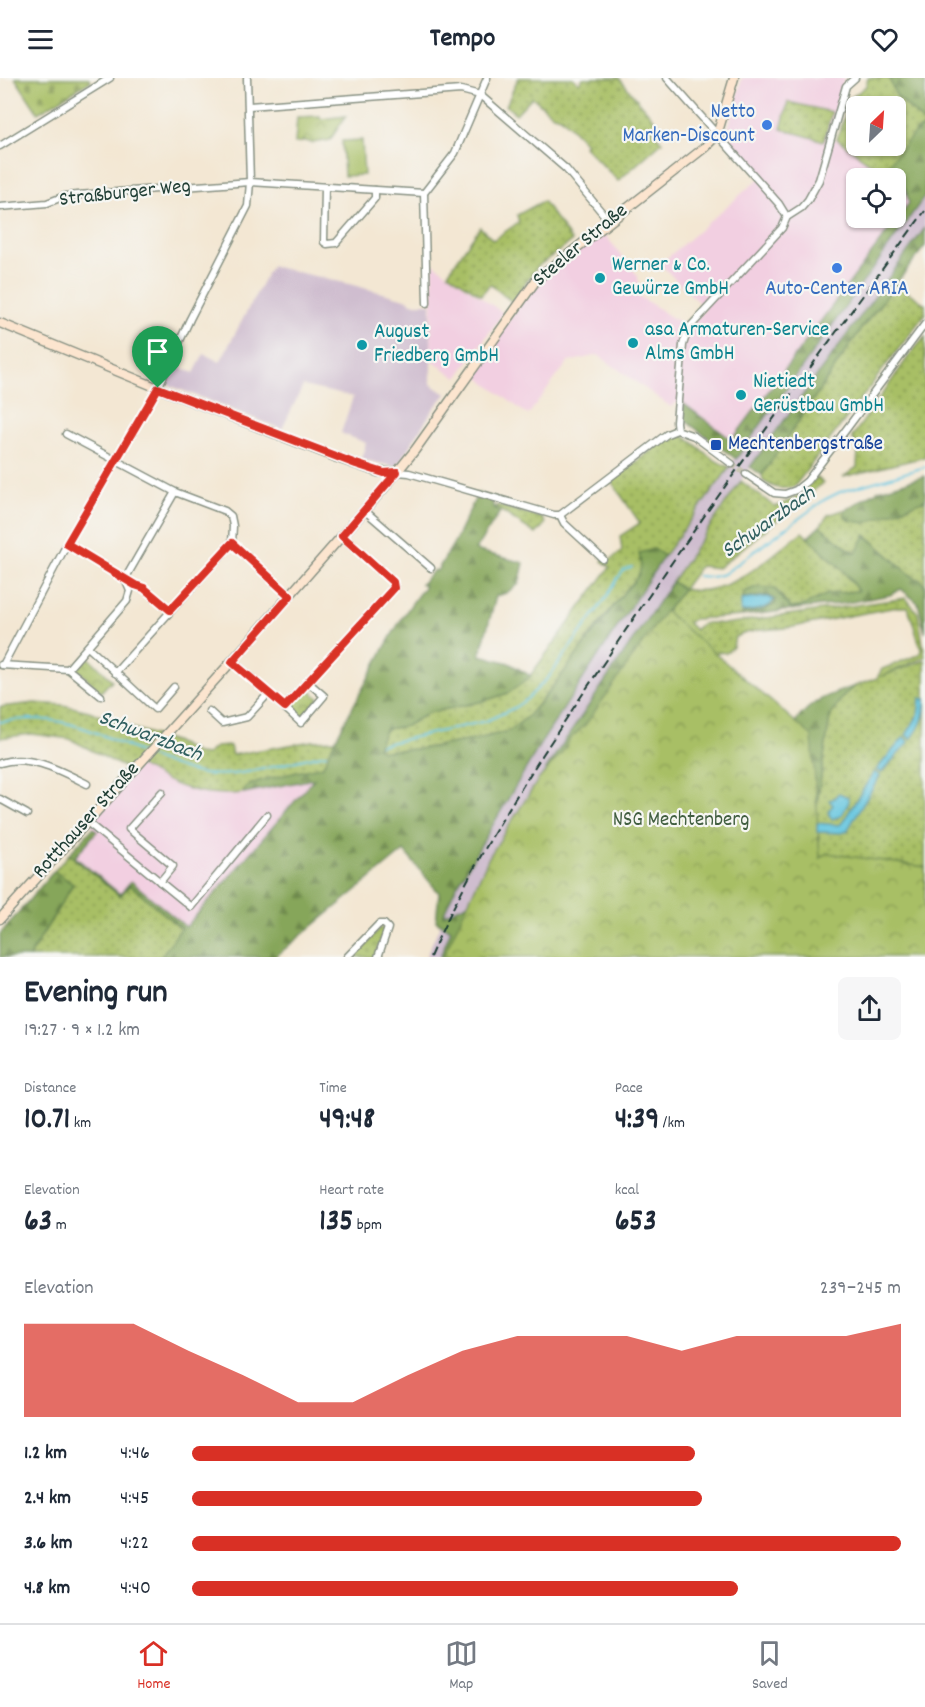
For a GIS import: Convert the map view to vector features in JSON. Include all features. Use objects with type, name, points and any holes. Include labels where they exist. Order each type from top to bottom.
[{"type":"main road","name":"Steeler Straße","points":[[342,536],[397,472],[537,279],[704,148],[717,135],[723,122],[734,78]]},
{"type":"main road","points":[[0,323],[158,388],[356,464],[384,473],[397,472]]},
{"type":"main road","name":"Rotthauser Straße","points":[[0,919],[232,662],[342,536]]},
{"type":"street","points":[[0,146],[110,78]]},
{"type":"street","points":[[101,696],[68,669],[1,665],[67,544],[158,388],[190,319],[249,206],[247,78]]},
{"type":"street","points":[[427,303],[424,193],[455,153],[487,78]]},
{"type":"street","points":[[667,78],[779,204],[787,217]]},
{"type":"street","points":[[677,430],[683,345],[688,329],[782,228],[787,217],[801,208],[808,200],[819,180],[846,86],[855,78]]},
{"type":"street","points":[[249,106],[461,90],[480,96],[566,169],[609,221]]},
{"type":"street","name":"Straßburger Weg","points":[[0,207],[47,203],[65,195],[250,182],[424,193]]},
{"type":"street","points":[[325,187],[324,242],[327,244],[336,243],[375,198],[375,190]]},
{"type":"street","points":[[746,474],[774,493],[785,494],[796,490],[807,481],[925,324]]},
{"type":"street","points":[[397,472],[409,473],[560,515],[667,434],[677,430],[694,436],[732,464]]},
{"type":"street","points":[[66,434],[175,492],[215,507],[231,516],[232,543],[115,673]]},
{"type":"street","points":[[125,579],[175,492]]},
{"type":"street","points":[[364,510],[432,568]]},
{"type":"street","points":[[560,515],[564,523],[603,559]]},
{"type":"street","points":[[285,707],[394,588],[393,582],[342,536]]},
{"type":"street","points":[[232,543],[290,596]]},
{"type":"street","points":[[67,544],[135,585],[144,588],[170,610]]},
{"type":"street","points":[[68,669],[127,601],[130,591],[125,579]]},
{"type":"street","points":[[88,647],[155,709],[174,687]]},
{"type":"street","points":[[232,662],[301,723],[324,696],[308,682]]},
{"type":"street","points":[[208,711],[222,723],[247,717],[269,693]]},
{"type":"street","points":[[0,763],[12,760],[30,761],[87,784]]},
{"type":"street","points":[[160,882],[173,866],[129,828],[162,792]]},
{"type":"street","points":[[0,799],[27,814]]},
{"type":"street","points":[[87,822],[190,907],[267,815]]},
{"type":"street","points":[[349,956],[379,924],[384,924],[388,928],[378,957]]},
{"type":"shaded area","points":[[742,78],[844,78],[828,142],[837,139],[846,146],[846,156],[860,156],[876,168],[846,168],[846,228],[890,228],[732,440],[684,404],[677,402],[671,407],[598,355],[568,362],[528,415],[471,372],[534,286],[601,230],[638,276],[639,296],[688,328],[705,309],[660,264],[761,177],[726,137]]},
{"type":"shaded area","points":[[906,190],[909,203],[906,207]]},
{"type":"shaded area","points":[[925,196],[925,228],[750,467],[672,582],[506,832],[469,903],[443,916],[455,889],[541,743],[664,556],[902,228],[906,228],[906,222]]},
{"type":"shaded area","points":[[433,263],[503,313],[457,378],[431,360]]},
{"type":"shaded area","points":[[271,266],[349,284],[409,300],[411,303],[431,303],[431,384],[446,394],[434,408],[396,467],[361,459],[366,443],[341,433],[353,397],[303,386],[282,429],[166,384],[176,365],[194,373],[204,354],[220,362]]},
{"type":"shaded area","points":[[139,766],[176,786],[203,793],[224,795],[278,787],[315,778],[186,927],[131,881],[120,894],[75,857],[97,831],[88,822]]},
{"type":"shaded area","points":[[441,923],[451,930],[440,957],[426,957]]},
{"type":"green space","points":[[15,78],[89,78],[91,81],[38,113]]},
{"type":"green space","points":[[518,78],[573,78],[579,83],[583,78],[619,78],[658,124],[652,130],[662,142],[618,181],[584,146],[586,143],[561,117],[553,115],[532,97],[516,114],[506,106]]},
{"type":"green space","points":[[868,78],[889,78],[897,96],[854,96],[866,86]]},
{"type":"green space","points":[[889,78],[925,78],[925,124],[906,105],[906,96],[896,95]]},
{"type":"green space","points":[[788,102],[832,112],[824,141],[781,129]]},
{"type":"green space","points":[[906,105],[925,126],[915,132],[906,190],[906,168],[876,168],[860,156],[906,156]]},
{"type":"green space","points":[[846,113],[846,146],[837,139]]},
{"type":"green space","points":[[320,116],[321,119],[346,116],[330,140],[312,143],[303,140],[303,142],[295,143],[297,117]]},
{"type":"green space","points":[[925,126],[925,196],[906,222],[906,207],[909,203],[906,190],[906,168],[889,168],[887,166],[895,156],[906,156],[906,143],[915,132]]},
{"type":"green space","points":[[362,140],[364,175],[344,176],[342,141]]},
{"type":"green space","points":[[543,201],[572,241],[537,267],[512,302],[490,284],[481,295],[448,273],[480,227],[493,240],[519,222],[517,215]]},
{"type":"green space","points":[[890,228],[902,228],[736,459],[687,422],[683,416],[684,404],[732,440]]},
{"type":"green space","points":[[925,228],[925,246],[861,329],[762,475],[750,467]]},
{"type":"green space","points":[[896,284],[925,304],[925,314],[794,487],[778,488],[763,481],[762,475],[861,329]]},
{"type":"green space","points":[[925,337],[925,457],[843,477],[857,467],[858,450],[852,437],[911,353]]},
{"type":"green space","points":[[680,434],[716,461],[730,467],[664,556],[654,549],[642,565],[639,577],[625,591],[588,638],[569,667],[527,717],[509,731],[474,740],[419,749],[383,751],[377,747],[386,729],[406,726],[428,713],[484,701],[508,693],[527,680],[610,567],[602,561],[605,558],[610,560],[622,551],[620,536],[640,523],[611,481],[670,436]]},
{"type":"green space","points":[[925,476],[925,500],[865,523],[848,520],[845,516],[846,509],[879,490]]},
{"type":"green space","points":[[817,477],[823,483],[718,568],[700,566],[683,589],[672,582],[741,481],[775,507],[794,499]]},
{"type":"green space","points":[[478,493],[493,498],[493,507],[500,512],[475,550],[524,563],[519,584],[506,593],[496,596],[480,655],[509,663],[531,676],[508,693],[484,701],[428,713],[406,726],[386,729],[377,747],[383,751],[419,749],[474,740],[509,731],[527,717],[545,697],[639,575],[641,566],[639,553],[654,549],[664,556],[541,743],[455,889],[443,915],[469,903],[506,832],[672,582],[683,589],[661,618],[452,957],[440,957],[451,930],[436,921],[439,893],[404,851],[275,957],[161,957],[181,928],[130,885],[120,896],[69,854],[93,828],[97,831],[75,857],[120,894],[131,881],[186,927],[314,779],[244,793],[245,787],[259,781],[323,766],[386,646],[425,586],[421,584],[434,570],[437,571],[455,541]]},
{"type":"green space","points":[[925,500],[925,587],[922,581],[912,576],[866,535],[857,553],[820,526],[828,515],[846,509],[845,516],[865,523]]},
{"type":"green space","points":[[497,505],[542,518],[545,524],[536,534],[495,507]]},
{"type":"green space","points":[[820,526],[856,553],[865,535],[912,576],[922,581],[925,587],[925,632],[918,603],[901,589],[890,595],[846,603],[743,616],[743,613],[762,611],[775,604],[776,600],[767,596],[743,598],[744,592],[756,587],[774,588],[790,608],[801,607],[828,594],[858,591],[842,569],[808,537]]},
{"type":"green space","points":[[802,532],[842,569],[858,591],[828,594],[801,607],[790,608],[779,593],[753,596],[767,596],[776,600],[767,610],[743,613],[743,616],[694,619],[688,623],[695,630],[705,623],[724,624],[906,598],[918,613],[925,657],[880,677],[925,660],[925,876],[818,861],[816,810],[830,716],[843,696],[855,686],[877,678],[882,669],[920,654],[921,649],[908,607],[751,632],[735,637],[733,647],[726,653],[719,652],[714,656],[661,618],[683,589],[716,588],[732,582],[761,564]]},
{"type":"green space","name":"NSG Mechtenberg","points":[[665,611],[812,736],[820,858],[827,853],[925,867],[925,957],[443,957],[489,857],[538,780],[561,754],[570,739],[586,724]]},
{"type":"green space","points":[[86,655],[112,680],[101,692],[75,667]]},
{"type":"green space","points":[[855,686],[843,696],[830,717],[816,810],[796,721],[815,703],[829,695]]},
{"type":"green space","points":[[307,688],[319,698],[301,718],[289,707]]},
{"type":"green space","points":[[35,703],[63,705],[89,711],[174,741],[198,754],[206,755],[215,747],[230,746],[232,755],[312,741],[335,740],[323,767],[259,781],[246,787],[244,793],[215,794],[176,785],[138,764],[131,771],[70,739],[32,734],[0,738],[0,707]]},
{"type":"green space","points":[[69,854],[120,896],[130,884],[181,929],[161,957],[29,957],[73,884],[54,871]]},
{"type":"green space","points":[[54,871],[73,884],[29,957],[0,957],[0,934]]},
{"type":"green space","points":[[380,928],[385,930],[374,957],[355,955]]},
{"type":"water","points":[[767,597],[774,600],[770,605],[741,612],[741,600]]},
{"type":"water","points":[[920,698],[925,699],[923,715],[918,730],[911,739],[906,735],[918,715]]},
{"type":"water","points":[[904,737],[909,742],[881,773],[876,770]]},
{"type":"water","points":[[874,772],[880,776],[847,831],[842,833],[817,832],[817,823],[839,825],[842,823]]},
{"type":"water","points":[[839,793],[848,797],[849,802],[841,816],[832,819],[829,810],[833,805],[829,800]]},
{"type":"waterway","name":"Schwarzbach","points":[[698,576],[712,577],[724,574],[824,500],[840,492],[925,467]]},
{"type":"waterway","name":"Schwarzbach","points":[[380,745],[486,721],[527,699],[548,678],[624,570],[632,567]]},
{"type":"waterway","name":"Schwarzbach","points":[[0,722],[40,719],[75,725],[166,763],[204,774],[250,772],[326,754]]},
{"type":"tunnel","points":[[732,464],[746,474]]},
{"type":"railway","points":[[430,957],[489,842],[557,733],[722,490],[925,211]]},
{"type":"place","name":"Netto Marken-Discount","points":[[767,125]]},
{"type":"place","name":"Auto-Center ARIA","points":[[837,268]]},
{"type":"place","name":"Werner & Co. Gewürze GmbH","points":[[600,278]]},
{"type":"place","name":"asa Armaturen-Service Alms GmbH","points":[[633,343]]},
{"type":"place","name":"August Friedberg GmbH","points":[[362,345]]},
{"type":"place","name":"Nietiedt Gerüstbau GmbH","points":[[741,395]]},
{"type":"place","name":"Mechtenbergstraße","points":[[716,445]]},
{"type":"route","points":[[158,388],[378,472],[397,472],[342,536],[395,584],[394,588],[285,707],[232,662],[290,596],[232,543],[170,610],[144,588],[135,585],[67,544],[158,388]]}]
